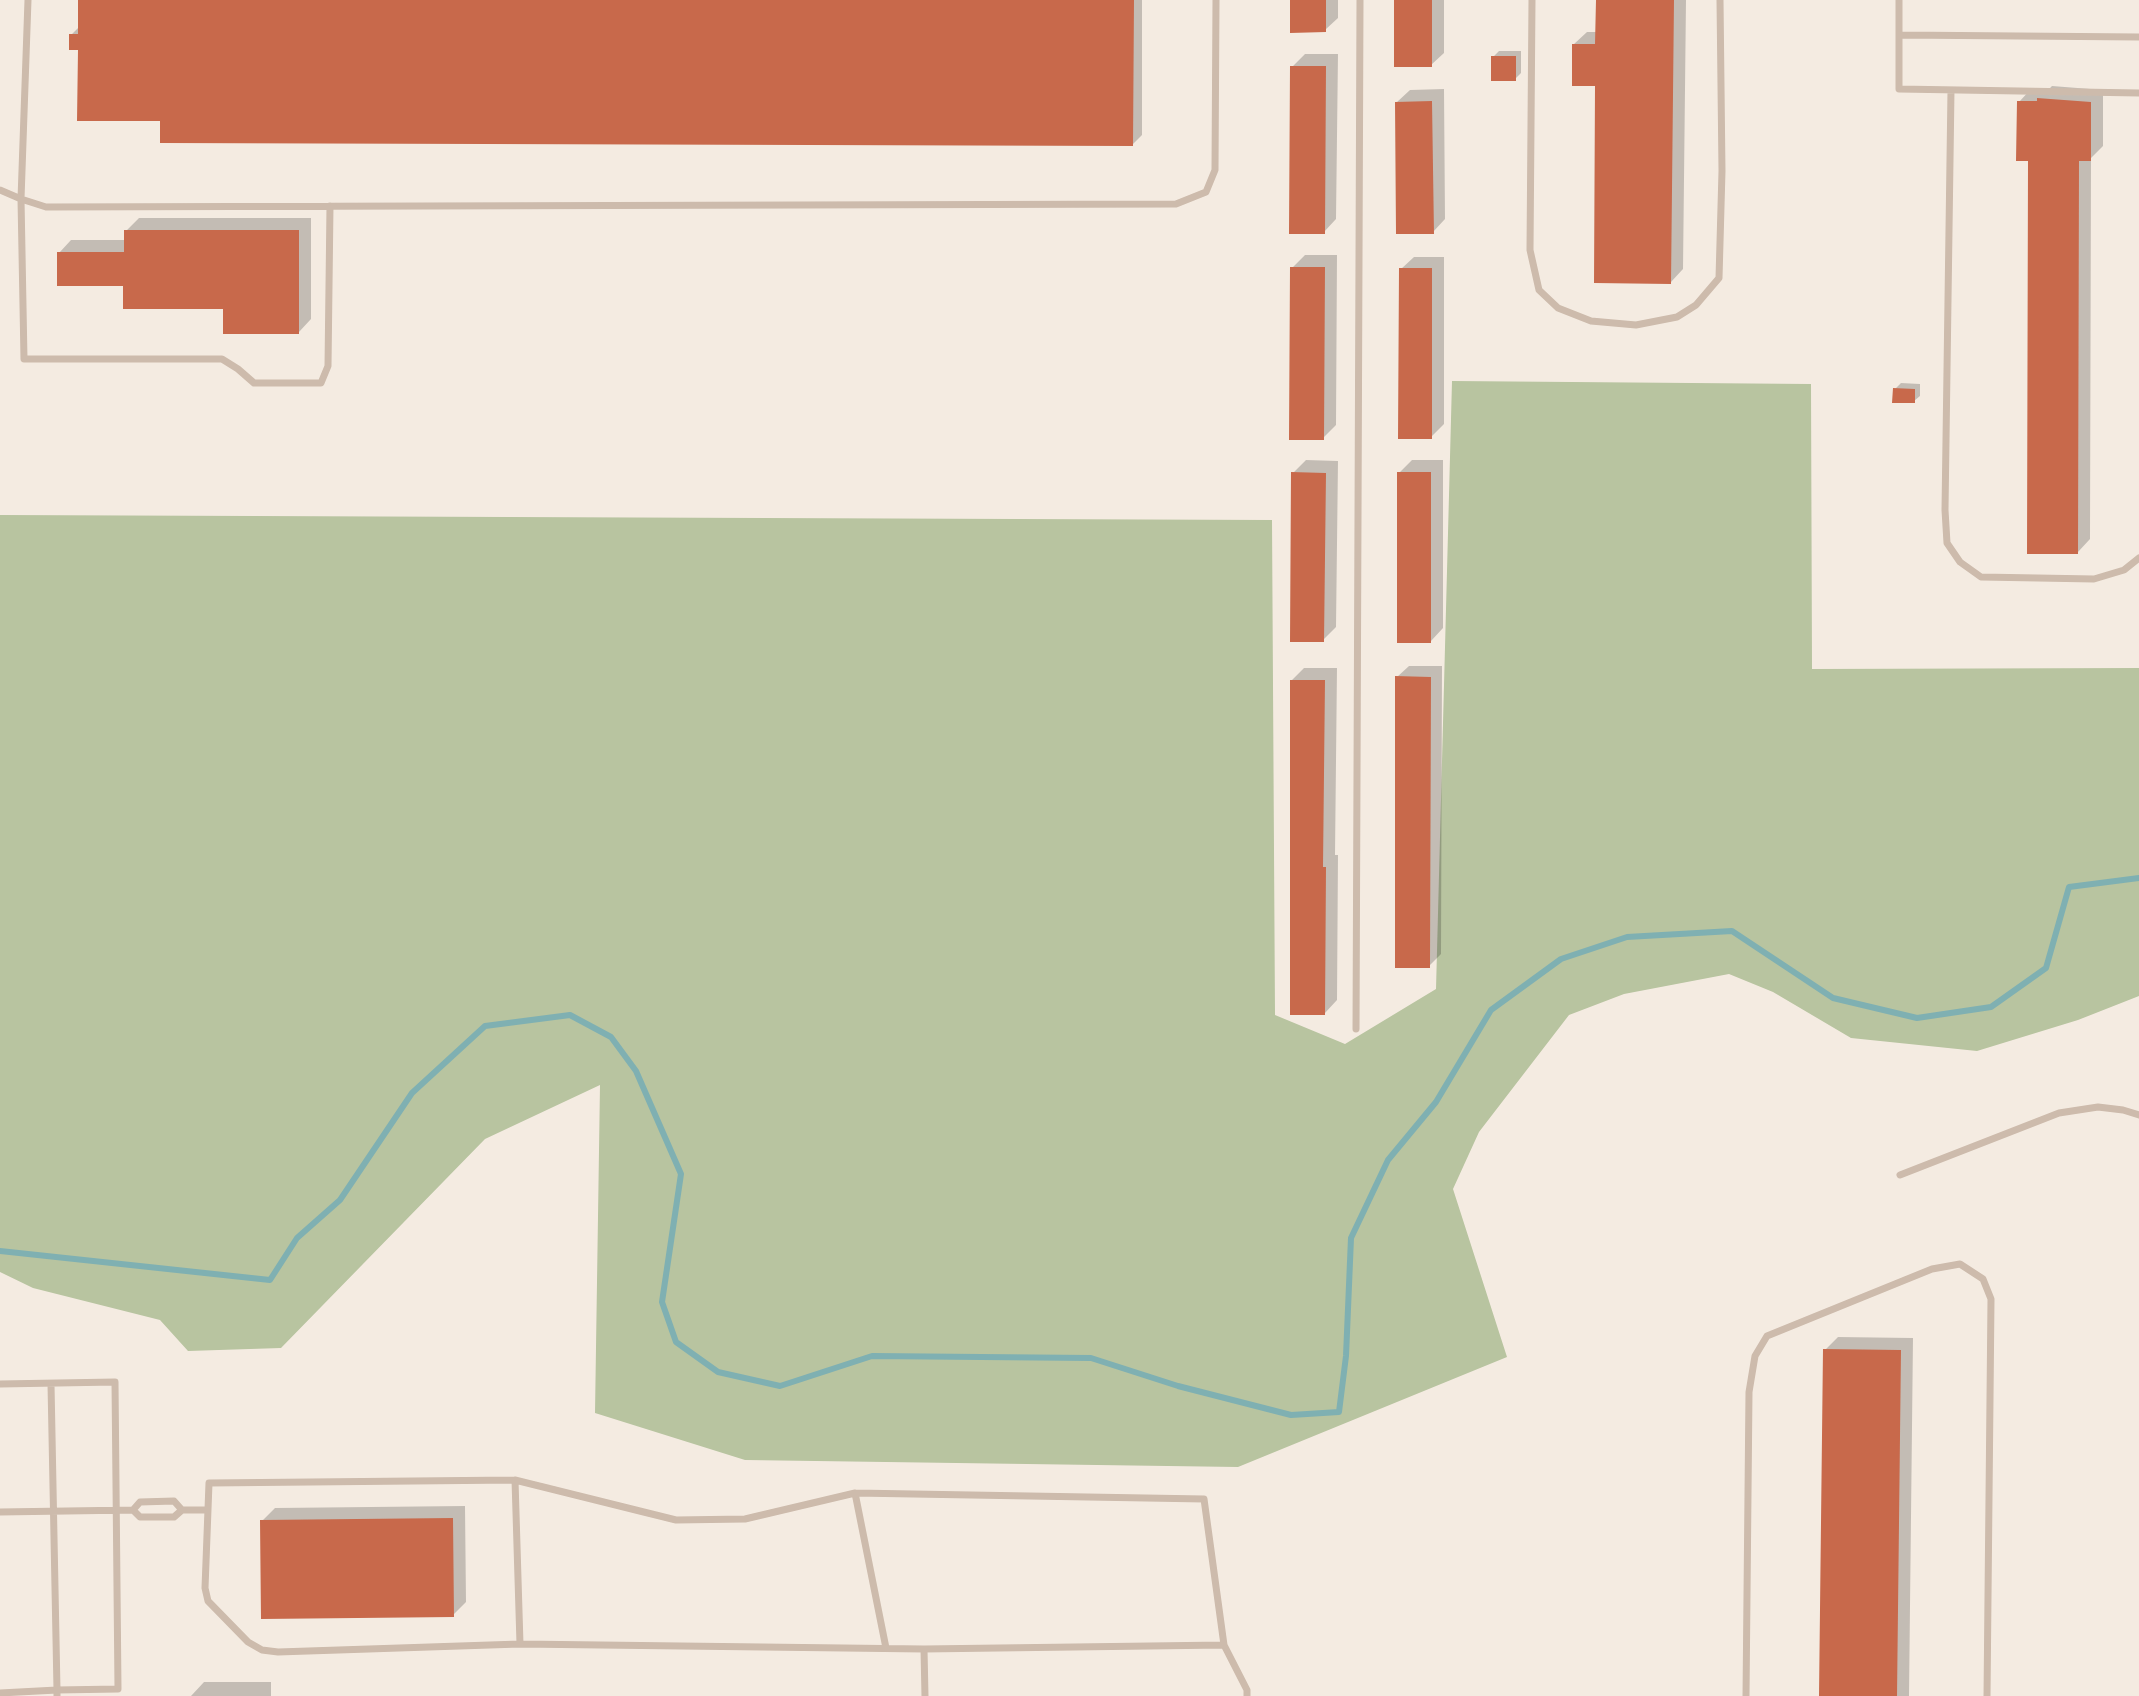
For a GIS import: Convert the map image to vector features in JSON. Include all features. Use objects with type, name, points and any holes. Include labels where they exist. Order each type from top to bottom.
[{"type":"lane","points":[[28,0],[21,199],[24,359],[222,359],[254,383],[321,383],[328,366],[330,206]]},
{"type":"lane","points":[[0,190],[46,207],[1176,204],[1206,192],[1215,170],[1216,0]]},
{"type":"lane","points":[[1356,1029],[1360,0]]},
{"type":"lane","points":[[1532,0],[1530,250],[1539,290],[1558,308],[1591,321],[1636,325],[1677,317],[1696,305],[1719,278],[1722,171],[1720,0]]},
{"type":"lane","points":[[1899,0],[1899,89],[2139,93]]},
{"type":"lane","points":[[1899,35],[2139,37]]},
{"type":"lane","points":[[1951,90],[1947,543],[1960,562],[1981,577],[2094,579],[2124,570],[2139,558]]},
{"type":"lane","points":[[1900,1175],[2059,1113],[2098,1107],[2139,1115]]},
{"type":"lane","points":[[1746,1696],[1749,1392],[1755,1356],[1767,1336],[1932,1269],[1960,1264],[1983,1279],[1991,1299],[1987,1696]]},
{"type":"lane","points":[[0,1384],[115,1382],[118,1689],[0,1693]]},
{"type":"lane","points":[[51,1384],[57,1693]]},
{"type":"lane","points":[[515,1480],[520,1644]]},
{"type":"lane","points":[[1224,1645],[924,1649],[520,1644],[262,1650],[248,1642],[208,1601],[205,1588],[209,1483],[515,1480],[676,1520],[745,1519],[855,1493],[1204,1499],[1224,1645],[1247,1690],[1247,1696]]},
{"type":"lane","points":[[855,1493],[886,1648]]},
{"type":"lane","points":[[133,1510],[140,1502],[174,1501],[182,1510]]},
{"type":"lane","points":[[0,1512],[133,1510],[140,1517],[174,1517],[182,1510],[208,1510]]},
{"type":"lane","points":[[924,1649],[925,1696]]},
{"type":"green space","points":[[1452,381],[1811,384],[1812,669],[2139,668],[2139,996],[2078,1020],[1977,1051],[1851,1038],[1773,992],[1729,974],[1624,994],[1569,1015],[1479,1132],[1453,1189],[1507,1357],[1238,1467],[745,1460],[595,1413],[600,1085],[485,1139],[281,1348],[188,1351],[160,1320],[33,1288],[0,1272],[0,515],[1272,520],[1275,1015],[1345,1044],[1436,989]]},
{"type":"building","points":[[78,0],[1134,0],[1133,146],[160,143],[160,121],[77,121],[78,50],[69,50],[69,34],[78,34]]},
{"type":"building","points":[[1290,0],[1326,0],[1326,32],[1290,33]]},
{"type":"building","points":[[1394,0],[1432,0],[1432,67],[1394,67]]},
{"type":"building","points":[[1596,0],[1674,0],[1671,284],[1594,283],[1595,86],[1572,86],[1572,44],[1595,44]]},
{"type":"building","points":[[1491,56],[1516,56],[1516,81],[1491,81]]},
{"type":"building","points":[[1290,66],[1326,66],[1325,234],[1289,234]]},
{"type":"building","points":[[2037,98],[2091,102],[2091,161],[2079,161],[2078,554],[2027,554],[2028,161],[2016,161],[2017,101],[2037,101]]},
{"type":"building","points":[[1432,101],[1434,234],[1396,234],[1395,102]]},
{"type":"building","points":[[124,230],[299,230],[299,334],[223,334],[223,309],[123,309],[123,286],[57,286],[57,252],[124,252]]},
{"type":"building","points":[[1290,267],[1325,267],[1324,440],[1289,440]]},
{"type":"building","points":[[1399,268],[1432,268],[1432,439],[1398,439]]},
{"type":"building","points":[[1893,388],[1915,389],[1915,403],[1892,403]]},
{"type":"building","points":[[1291,472],[1326,473],[1324,642],[1290,642]]},
{"type":"building","points":[[1397,472],[1431,472],[1431,643],[1397,643]]},
{"type":"building","points":[[1395,676],[1431,677],[1430,968],[1395,968]]},
{"type":"building","points":[[1290,680],[1325,680],[1325,1015],[1290,1015]]},
{"type":"building","points":[[1823,1349],[1901,1350],[1897,1696],[1819,1696]]},
{"type":"building","points":[[453,1518],[454,1617],[261,1619],[260,1520]]},
{"type":"waterway","points":[[0,1251],[270,1280],[297,1238],[340,1200],[412,1093],[485,1026],[570,1015],[611,1037],[636,1071],[681,1174],[662,1302],[676,1342],[718,1372],[780,1386],[872,1356],[1091,1358],[1178,1386],[1291,1415],[1339,1412],[1346,1356],[1351,1238],[1388,1160],[1436,1102],[1491,1010],[1561,959],[1627,937],[1732,931],[1833,998],[1917,1018],[1991,1007],[2046,968],[2069,887],[2139,878]]}]
